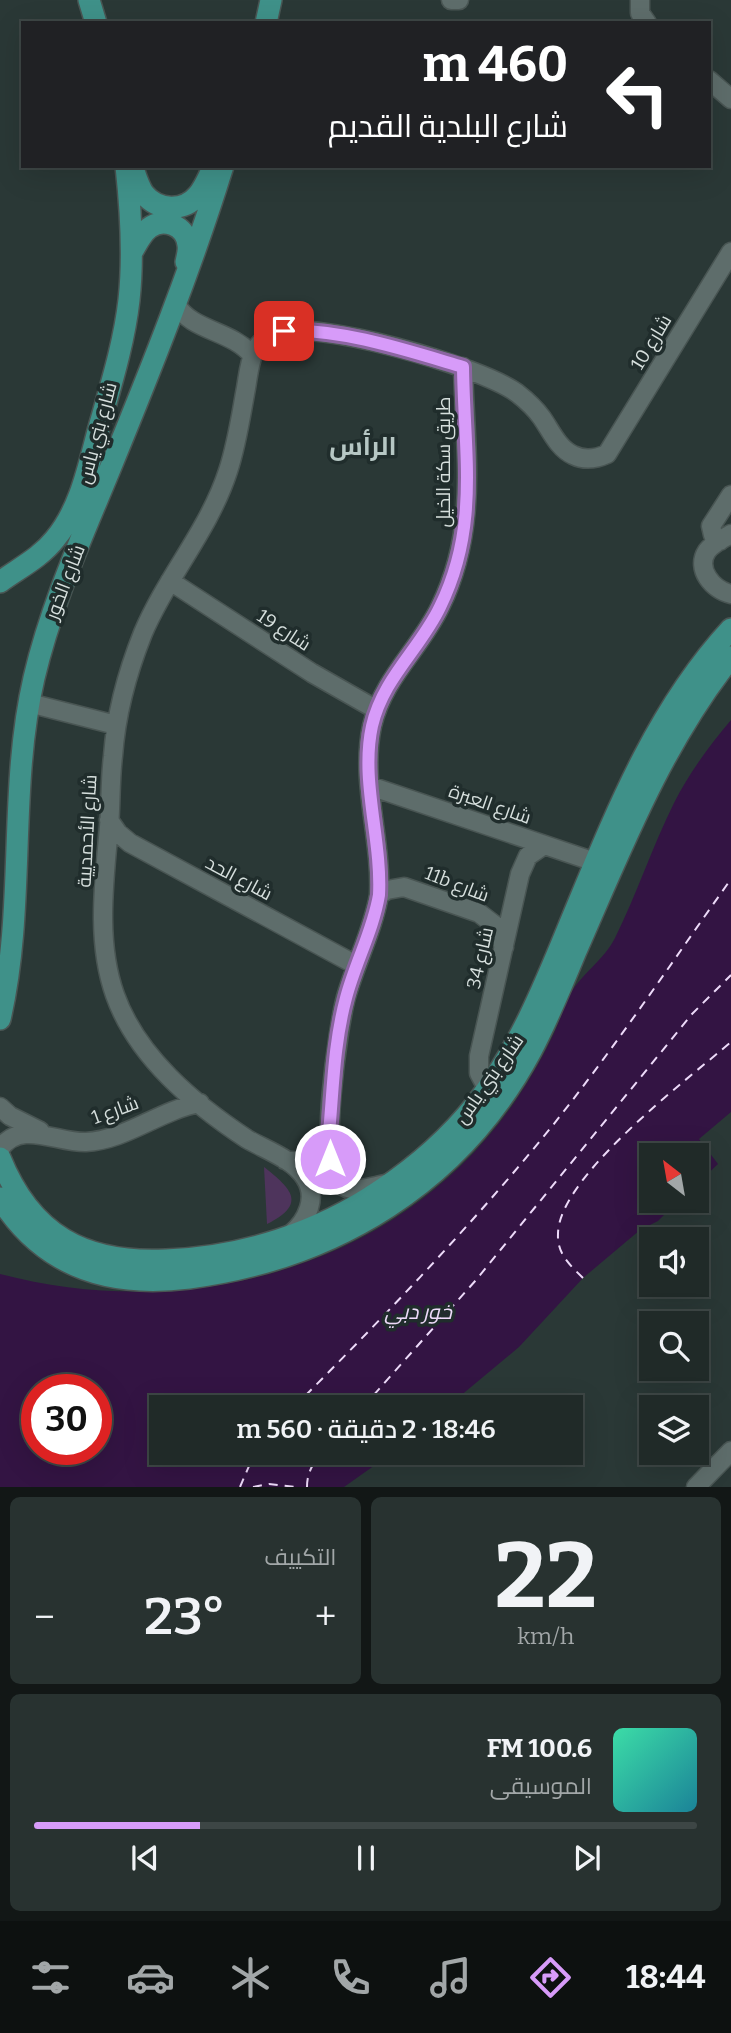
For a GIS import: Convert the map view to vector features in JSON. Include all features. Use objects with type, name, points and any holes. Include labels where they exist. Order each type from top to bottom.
[{"type":"main road","points":[[89,0],[95,21]]},
{"type":"main road","points":[[266,21],[271,0]]},
{"type":"main road","name":"شارع بني ياس","points":[[0,582],[42,554],[62,529],[78,500],[86,478],[125,327],[132,252],[126,168]]},
{"type":"main road","points":[[134,168],[143,192],[159,205],[170,207],[181,206],[199,195],[213,168]]},
{"type":"main road","name":"شارع الخور","points":[[0,1019],[4,981],[13,940],[19,785],[29,703],[43,645],[62,587],[179,298],[222,168]]},
{"type":"main road","points":[[132,252],[150,226],[166,223],[181,229],[188,244],[179,298]]},
{"type":"main road","name":"شارع بني ياس","points":[[0,1198],[18,1225],[58,1258],[107,1277],[132,1280],[176,1279],[220,1274],[262,1264],[325,1242],[383,1211],[419,1185],[481,1124],[508,1090],[550,1013],[654,777],[729,642]]},
{"type":"main road","name":"شارع بني ياس","points":[[0,1158],[25,1205],[39,1220],[73,1244],[112,1259],[140,1262],[212,1256],[283,1239],[339,1216],[392,1183],[448,1136],[487,1088],[527,1022],[595,862],[658,730],[687,683],[729,642]]},
{"type":"street","points":[[451,0],[459,0]]},
{"type":"street","points":[[639,1],[640,13],[646,21]]},
{"type":"street","points":[[711,82],[731,99]]},
{"type":"street","name":"شارع 10","points":[[463,367],[493,379],[521,396],[542,418],[566,451],[586,459],[607,454],[731,252]]},
{"type":"street","points":[[179,298],[182,314],[194,323],[246,349],[284,331],[306,331],[395,347],[463,367]]},
{"type":"street","points":[[166,330],[194,323]]},
{"type":"street","name":"شارع الأحمديية","points":[[246,349],[235,448],[221,492],[144,632],[127,677],[116,725],[112,759],[103,911],[106,962],[110,978],[129,1026],[149,1054],[200,1103],[240,1133],[285,1160],[306,1179],[311,1192],[305,1220],[283,1239]]},
{"type":"street","name":"طريق سكة الخيل","points":[[392,1183],[355,1190],[339,1184],[331,1169],[328,1144],[338,1036],[356,965],[371,927],[379,895],[369,746],[377,710],[396,671],[427,630],[439,609],[459,558],[467,512],[463,367]]},
{"type":"street","points":[[726,538],[713,535],[711,526],[731,495]]},
{"type":"street","points":[[726,538],[706,553],[703,565],[711,582],[731,594]]},
{"type":"street","name":"شارع 19","points":[[170,581],[312,673],[377,710]]},
{"type":"street","points":[[29,703],[116,725]]},
{"type":"street","name":"شارع العبرة","points":[[370,786],[595,862]]},
{"type":"street","name":"شارع الحد","points":[[110,820],[118,834],[130,843],[356,965]]},
{"type":"street","name":"شارع 34","points":[[487,1088],[482,1081],[478,1064],[523,864],[535,849],[544,845]]},
{"type":"street","name":"11b شارع","points":[[379,895],[387,890],[404,887],[479,913],[496,926],[504,947]]},
{"type":"street","name":"شارع 1","points":[[157,1117],[168,1101],[172,1079]]},
{"type":"street","name":"شارع 1","points":[[0,1149],[18,1135],[36,1133],[77,1142],[101,1140],[200,1103]]},
{"type":"street","name":"شارع 1","points":[[0,1107],[10,1116],[45,1136]]},
{"type":"street","points":[[285,1160],[309,1160],[328,1144]]},
{"type":"street","points":[[696,1487],[731,1451]]},
{"type":"shaded area","points":[[264,1167],[282,1182],[291,1196],[287,1210],[267,1224]]},
{"type":"water","name":"خور دبي","points":[[731,720],[731,1112],[699,1139],[702,1143],[639,1143],[639,1213],[666,1213],[658,1221],[646,1227],[639,1227],[639,1231],[583,1278],[519,1347],[461,1395],[149,1395],[149,1465],[375,1465],[344,1487],[0,1487],[0,1274],[72,1288],[145,1292],[217,1285],[287,1269],[353,1242],[414,1205],[469,1158],[522,1092],[551,1040],[569,996],[615,938],[666,820],[700,760]]},
{"type":"water","name":"خور دبي","points":[[709,1152],[718,1164],[709,1173]]},
{"type":"ferry route","points":[[306,1395],[427,1269],[523,1162],[644,1004],[731,879]]},
{"type":"ferry route","points":[[374,1395],[476,1280],[692,1014],[731,975]]},
{"type":"ferry route","points":[[583,1278],[565,1259],[558,1241],[564,1211],[579,1185],[628,1131],[731,1042]]},
{"type":"ferry route","points":[[240,1487],[249,1465]]},
{"type":"ferry route","points":[[307,1487],[313,1465]]},
{"type":"ferry route","points":[[253,1487],[269,1484],[296,1487]]},
{"type":"district","name":"الرأس","points":[[363,446]]},
{"type":"route","points":[[284,331],[341,336],[409,351],[463,367],[467,512],[459,558],[452,583],[439,609],[385,690],[372,726],[369,766],[379,895],[371,927],[346,997],[339,1029],[328,1144],[330,1159]]}]
